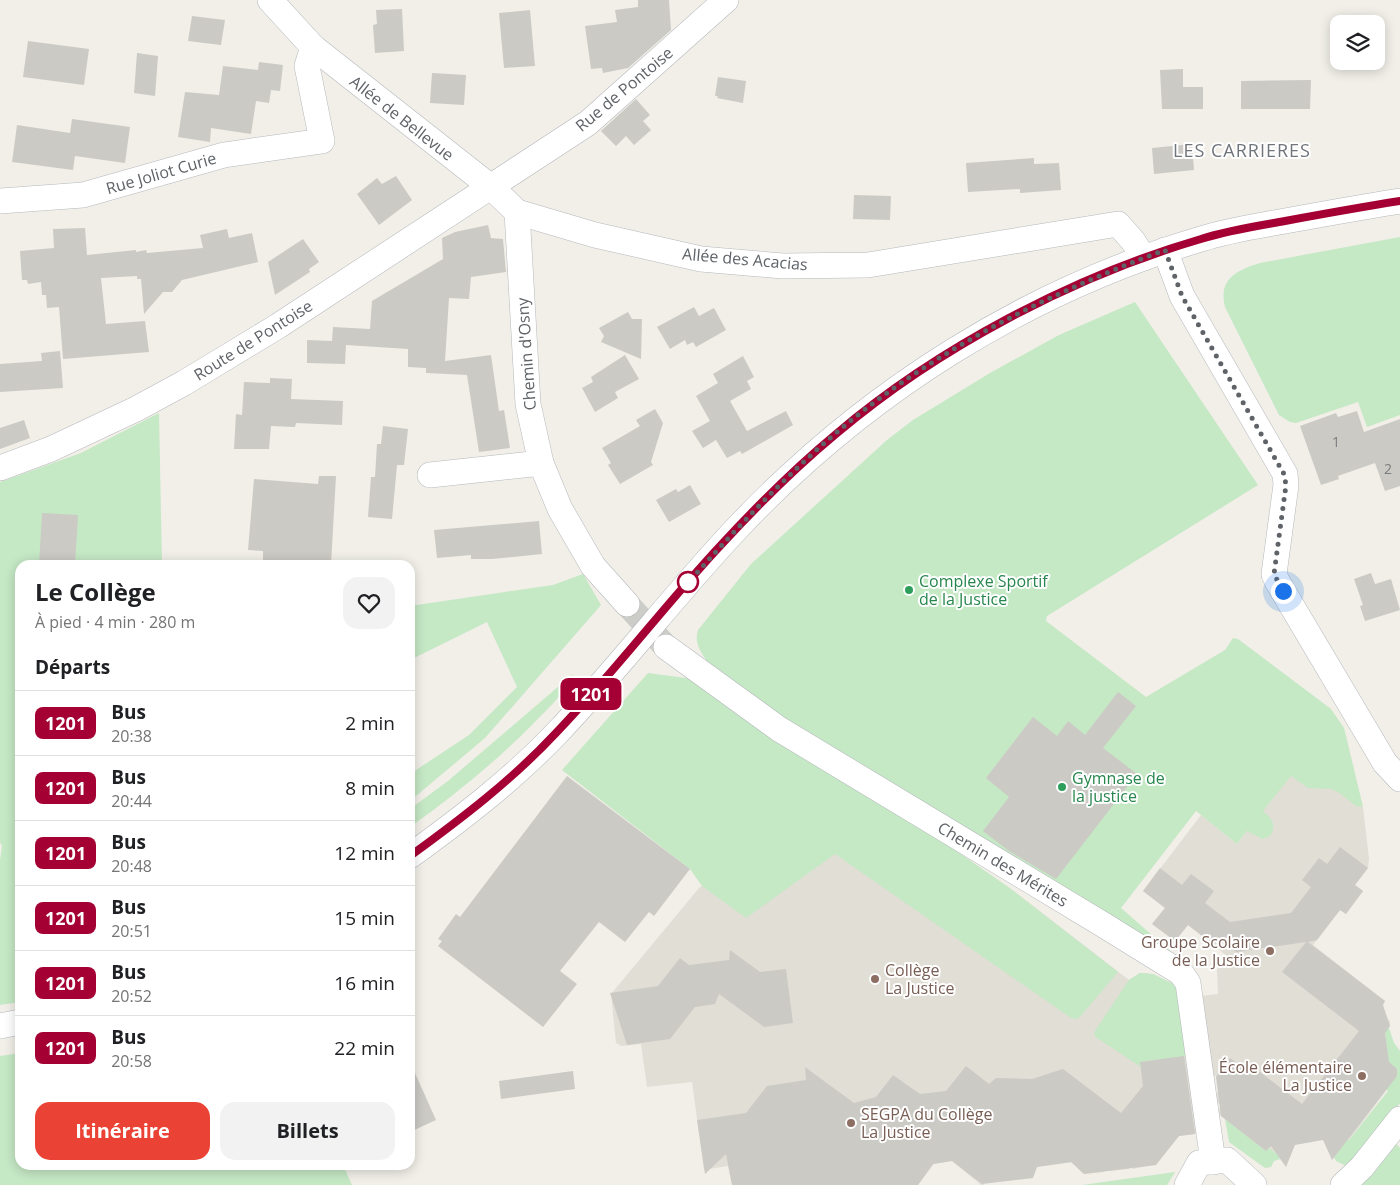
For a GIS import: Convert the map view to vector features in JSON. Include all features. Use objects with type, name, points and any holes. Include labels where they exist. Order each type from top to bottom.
[{"type":"street","name":"Allée de Bellevue","points":[[270,0],[313,47],[491,187]]},
{"type":"street","name":"Rue de Pontoise","points":[[491,187],[588,123],[726,0]]},
{"type":"street","name":"Rue Joliot Curie","points":[[0,201],[82,195],[224,155],[322,142],[307,66],[313,47]]},
{"type":"street","name":"Allée des Acacias","points":[[491,187],[517,212],[618,241],[701,259],[783,266],[868,265],[1118,224],[1133,241],[1154,254]]},
{"type":"street","name":"Route de Pontoise","points":[[0,468],[74,439],[184,383],[278,326],[491,187]]},
{"type":"street","points":[[415,852],[487,798],[556,734],[726,540],[795,470],[837,432],[884,396],[981,333],[1045,300],[1154,254],[1236,230],[1400,201]]},
{"type":"street","name":"Chemin d'Osny","points":[[517,212],[528,404],[541,463],[560,509],[593,566],[622,599]]},
{"type":"street","points":[[1154,254],[1182,296],[1284,474],[1286,485],[1274,574],[1277,581],[1385,762],[1400,779]]},
{"type":"street","points":[[430,475],[541,463]]},
{"type":"street","name":"Chemin des Mérites","points":[[666,647],[779,729],[1181,973],[1188,983],[1213,1162]]},
{"type":"street","points":[[0,1026],[15,1023]]},
{"type":"street","points":[[1343,1185],[1362,1167],[1400,1119]]},
{"type":"street","points":[[1187,1185],[1199,1163],[1227,1160],[1254,1185]]},
{"type":"shaded area","name":"Groupe Scolaire de la Justice","points":[[1324,733],[1346,736],[1363,808],[1369,859],[1368,868],[1355,885],[1363,891],[1346,914],[1340,910],[1313,945],[1385,1001],[1377,1012],[1390,1021],[1390,1026],[1387,1029],[1397,1076],[1349,1140],[1346,1138],[1337,1154],[1333,1155],[1323,1139],[1290,1144],[1291,1155],[1288,1159],[1284,1160],[1280,1159],[1269,1148],[1266,1151],[1216,1112],[1222,1106],[1213,1099],[1225,1083],[1216,1076],[1204,1076],[1199,996],[1218,994],[1217,970],[1227,956],[1188,925],[1175,941],[1152,924],[1165,908],[1143,891],[1201,815],[1237,844]]},
{"type":"shaded area","name":"Collège La Justice","points":[[841,771],[1011,889],[1129,980],[1140,973],[1147,973],[1180,987],[1202,1133],[1179,1136],[1153,1165],[1133,1169],[1130,1166],[1129,1169],[1106,1170],[1104,1172],[1084,1174],[1080,1171],[1078,1158],[1074,1162],[1036,1167],[1032,1178],[984,1183],[984,1185],[981,1185],[952,1161],[934,1164],[918,1185],[732,1185],[728,1166],[709,1169],[707,1172],[704,1170],[692,1082],[647,1087],[641,1044],[621,1046],[616,1043],[611,994],[699,888]]},
{"type":"green space","points":[[1400,237],[1400,415],[1367,427],[1358,402],[1296,423],[1290,422],[1279,415],[1225,307],[1224,289],[1231,277],[1244,269],[1260,263]]},
{"type":"green space","name":"Complexe Sportif de la Justice","points":[[1135,302],[1258,485],[1047,616],[1046,621],[1146,697],[1225,650],[1233,638],[1238,639],[1331,709],[1344,728],[1363,807],[1356,806],[1331,789],[1308,788],[1291,776],[1263,811],[1272,822],[1273,829],[1270,836],[1262,839],[1247,831],[1237,844],[1196,811],[1121,908],[1176,956],[804,736],[707,661],[697,642],[698,630],[751,564],[887,440],[913,420],[990,373],[1059,335]]},
{"type":"green space","points":[[159,413],[162,560],[15,560],[15,1003],[0,1005],[0,860],[2,846],[0,842],[0,482],[81,453]]},
{"type":"green space","points":[[583,574],[601,605],[485,738],[415,797],[415,771],[469,735],[517,687],[487,622],[415,658],[415,605],[553,585]]},
{"type":"green space","points":[[648,673],[693,679],[841,771],[1011,889],[1118,972],[1080,1017],[1076,1019],[1071,1018],[835,854],[746,918],[702,886],[690,869],[562,770]]},
{"type":"green space","points":[[573,674],[565,689],[556,700],[519,738],[474,778],[415,823],[415,805],[448,781]]},
{"type":"green space","points":[[1140,973],[1153,974],[1180,987],[1190,1056],[1145,1061],[1141,1067],[1094,1035],[1129,980]]},
{"type":"green space","points":[[1389,1028],[1394,1043],[1400,1051],[1400,1103],[1356,1160],[1346,1166],[1336,1161],[1333,1155],[1337,1154],[1340,1149],[1339,1146],[1346,1137],[1349,1140],[1388,1091],[1384,1088],[1397,1076],[1397,1069],[1389,1066],[1385,1030]]},
{"type":"green space","points":[[15,1054],[15,1170],[345,1170],[352,1185],[0,1185],[0,1056]]},
{"type":"green space","points":[[1225,1119],[1266,1151],[1269,1148],[1280,1159],[1274,1161],[1271,1167],[1265,1168],[1229,1142]]},
{"type":"green space","points":[[1393,1140],[1400,1148],[1400,1185],[1357,1185]]},
{"type":"green space","points":[[1175,1172],[1167,1185],[1082,1185]]},
{"type":"building","points":[[638,0],[669,0],[671,30],[628,68],[603,73],[602,68],[591,69],[585,26],[617,22],[615,10],[638,7]]},
{"type":"building","points":[[402,9],[404,51],[375,53],[373,25],[377,24],[376,10]]},
{"type":"building","points":[[530,10],[535,66],[504,68],[499,13]]},
{"type":"building","points":[[192,16],[225,20],[221,45],[188,41]]},
{"type":"building","points":[[28,41],[89,49],[84,85],[23,77]]},
{"type":"building","points":[[137,53],[158,56],[155,96],[134,93]]},
{"type":"building","points":[[259,62],[283,65],[280,91],[271,90],[269,103],[256,101],[251,134],[211,128],[210,142],[178,137],[185,92],[219,95],[223,66],[258,70]]},
{"type":"building","points":[[1183,69],[1183,87],[1203,87],[1203,109],[1162,109],[1160,70]]},
{"type":"building","points":[[432,73],[466,75],[464,105],[430,103]]},
{"type":"building","points":[[718,77],[746,81],[743,103],[715,96]]},
{"type":"building","points":[[1311,80],[1310,109],[1241,109],[1241,81]]},
{"type":"building","points":[[636,99],[650,115],[643,121],[651,130],[634,145],[626,136],[616,146],[601,131]]},
{"type":"building","points":[[72,119],[130,127],[125,163],[75,156],[73,170],[12,162],[17,125],[70,133]]},
{"type":"building","points":[[1192,144],[1194,170],[1154,174],[1152,148]]},
{"type":"building","points":[[1034,158],[1034,164],[1059,163],[1061,190],[1020,193],[1020,189],[968,192],[966,163]]},
{"type":"building","points":[[396,176],[412,200],[379,225],[357,194],[377,178],[382,184]]},
{"type":"building","points":[[854,195],[891,196],[890,220],[853,219]]},
{"type":"building","points":[[488,225],[491,238],[503,239],[506,272],[471,277],[469,299],[449,298],[445,361],[491,355],[499,411],[504,410],[510,448],[479,452],[467,375],[426,373],[426,368],[408,367],[408,349],[346,345],[345,364],[307,363],[307,340],[332,341],[333,327],[370,329],[372,301],[443,259],[442,238],[455,232]]},
{"type":"building","points":[[85,228],[87,255],[136,250],[136,252],[146,250],[147,253],[203,248],[200,235],[227,229],[229,238],[252,233],[258,262],[182,280],[172,292],[163,292],[144,314],[141,279],[137,279],[137,276],[101,278],[106,324],[145,321],[149,352],[63,359],[59,307],[47,308],[46,295],[42,295],[41,282],[28,284],[27,280],[22,280],[20,251],[54,248],[53,229]]},
{"type":"building","points":[[303,239],[319,262],[309,269],[310,272],[275,295],[268,262]]},
{"type":"building","points":[[694,307],[699,316],[714,308],[726,330],[696,347],[693,342],[687,345],[685,340],[670,349],[657,327]]},
{"type":"building","points":[[628,312],[632,319],[642,319],[641,359],[601,342],[604,336],[599,328]]},
{"type":"building","points":[[60,351],[63,388],[0,392],[0,364],[42,361],[41,353]]},
{"type":"building","points":[[625,355],[639,379],[615,392],[618,398],[595,412],[582,388],[593,382],[591,377]]},
{"type":"building","points":[[743,356],[754,377],[747,381],[751,389],[730,401],[747,431],[786,411],[793,425],[742,454],[740,451],[727,458],[716,440],[703,448],[692,431],[710,421],[696,396],[718,383],[713,374]]},
{"type":"building","points":[[270,378],[292,379],[291,399],[343,401],[342,425],[296,423],[295,427],[271,426],[269,449],[234,449],[236,414],[242,415],[244,382],[270,383]]},
{"type":"building","points":[[655,409],[663,423],[651,462],[653,465],[620,484],[608,465],[611,463],[602,448],[640,426],[636,420]]},
{"type":"building","points":[[1357,411],[1364,432],[1400,419],[1400,486],[1385,491],[1375,463],[1338,476],[1339,479],[1321,485],[1300,426],[1336,413],[1338,417]]},
{"type":"building","points":[[24,420],[30,438],[0,449],[0,428]]},
{"type":"building","points":[[383,426],[408,429],[404,465],[397,465],[392,519],[368,517],[371,477],[375,477],[377,444],[381,444]]},
{"type":"building","points":[[319,476],[336,476],[331,560],[263,560],[263,551],[248,550],[254,479],[318,484]]},
{"type":"building","points":[[690,485],[701,504],[669,522],[656,500],[676,489],[678,492]]},
{"type":"building","points":[[42,513],[78,515],[75,560],[39,560]]},
{"type":"building","points":[[539,521],[542,554],[492,559],[471,559],[471,555],[437,558],[434,530]]},
{"type":"building","points":[[1371,573],[1375,584],[1391,579],[1400,610],[1365,621],[1360,606],[1363,605],[1354,579]]},
{"type":"building","name":"Gymnase de la justice","points":[[1118,692],[1136,706],[1103,748],[1137,774],[1056,879],[1009,851],[983,831],[1009,797],[986,778],[1033,717],[1057,736],[1068,721],[1085,735]]},
{"type":"building","points":[[567,776],[690,869],[654,916],[649,912],[625,942],[599,922],[560,971],[577,984],[543,1027],[438,946],[442,941],[438,939],[456,914],[460,917]]},
{"type":"building","points":[[1340,847],[1368,868],[1355,885],[1363,891],[1346,914],[1340,910],[1317,940],[1308,942],[1385,1001],[1383,1005],[1390,1026],[1385,1033],[1389,1062],[1397,1069],[1397,1076],[1332,1160],[1323,1140],[1295,1145],[1286,1167],[1271,1146],[1266,1151],[1221,1116],[1216,1077],[1230,1058],[1248,1072],[1252,1066],[1302,1104],[1359,1031],[1282,972],[1306,942],[1236,952],[1219,938],[1214,945],[1188,925],[1175,941],[1152,924],[1165,908],[1143,891],[1160,868],[1182,885],[1191,874],[1214,891],[1205,903],[1230,922],[1291,913],[1311,887],[1302,880],[1319,858],[1327,864]]},
{"type":"building","points":[[730,950],[760,972],[786,969],[793,1023],[764,1027],[719,994],[715,1004],[695,1007],[670,1039],[627,1045],[610,993],[658,986],[680,958],[689,965],[729,960]]},
{"type":"building","points":[[1184,1056],[1195,1134],[1179,1136],[1156,1165],[1084,1174],[1071,1162],[1037,1167],[1033,1178],[982,1184],[952,1161],[933,1164],[918,1185],[732,1185],[726,1154],[705,1174],[697,1120],[746,1113],[767,1086],[806,1080],[805,1067],[854,1103],[876,1097],[893,1075],[920,1094],[946,1091],[966,1066],[989,1084],[996,1078],[1032,1079],[1063,1069],[1121,1113],[1143,1086],[1140,1062]]},
{"type":"building","points":[[573,1071],[575,1089],[501,1099],[499,1081]]},
{"type":"building","points":[[415,1073],[436,1120],[415,1130]]},
{"type":"tunnel","points":[[627,604],[666,647]]},
{"type":"bus line","name":"1201","points":[[415,852],[487,798],[556,734],[744,520],[837,432],[884,396],[981,333],[1084,282],[1165,250],[1236,230],[1400,201]]},
{"type":"place","name":"Complexe Sportif de la Justice","points":[[909,590]]},
{"type":"place","name":"Gymnase de la justice","points":[[1062,787]]},
{"type":"place","name":"Groupe Scolaire de la Justice","points":[[1270,951]]},
{"type":"place","name":"Collège La Justice","points":[[875,979]]},
{"type":"place","name":"École élémentaire La Justice","points":[[1362,1076]]},
{"type":"place","name":"SEGPA du Collège La Justice","points":[[851,1123]]},
{"type":"district","name":"LES CARRIERES","points":[[1242,150]]},
{"type":"route","points":[[688,582],[687,584],[744,520],[795,470],[837,432],[884,396],[981,333],[1084,282],[1165,250],[1182,296],[1284,474],[1286,485],[1274,574],[1283,591]]}]
